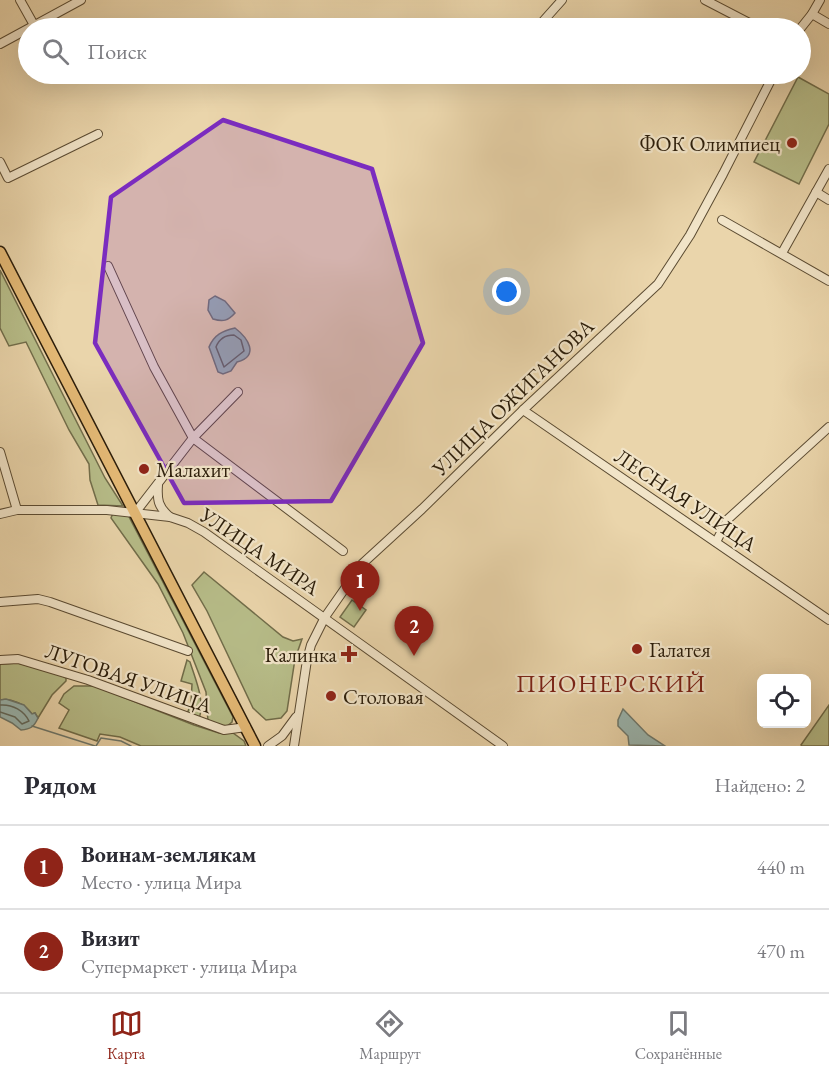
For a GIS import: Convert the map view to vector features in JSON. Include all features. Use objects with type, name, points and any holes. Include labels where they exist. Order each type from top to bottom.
[{"type":"main road","points":[[0,252],[255,746]]},
{"type":"street","points":[[20,0],[30,18]]},
{"type":"street","points":[[47,18],[81,0]]},
{"type":"street","points":[[546,18],[562,0]]},
{"type":"street","points":[[705,0],[740,18]]},
{"type":"street","points":[[809,18],[820,0]]},
{"type":"street","points":[[812,14],[829,24]]},
{"type":"street","points":[[0,44],[18,34]]},
{"type":"street","name":"УЛИЦА ОЖИГАНОВА","points":[[294,746],[311,645],[325,617],[362,564],[658,284],[690,235],[769,84]]},
{"type":"street","points":[[0,162],[8,178],[98,135]]},
{"type":"street","points":[[782,253],[829,169]]},
{"type":"street","points":[[816,192],[829,200]]},
{"type":"street","points":[[722,220],[829,281]]},
{"type":"street","points":[[108,266],[154,367],[193,438],[344,551]]},
{"type":"street","points":[[135,513],[193,438],[238,392]]},
{"type":"street","name":"ЛЕСНАЯ УЛИЦА","points":[[523,410],[829,620]]},
{"type":"street","points":[[716,542],[728,519],[829,427]]},
{"type":"street","points":[[0,452],[17,510]]},
{"type":"street","points":[[158,485],[157,501],[170,518]]},
{"type":"street","name":"УЛИЦА МИРА","points":[[0,514],[17,510],[107,510],[170,518],[188,523],[325,617],[502,746]]},
{"type":"street","points":[[0,602],[38,599],[50,602],[188,651]]},
{"type":"street","name":"ЛУГОВАЯ УЛИЦА","points":[[0,660],[18,659],[88,680],[224,730],[246,727]]},
{"type":"street","points":[[268,746],[282,736],[299,711]]},
{"type":"highlighted area","points":[[223,120],[372,169],[423,343],[331,501],[184,503],[95,343],[111,197]]},
{"type":"green space","name":"ФОК Олимпиец","points":[[794,84],[811,84],[829,94],[829,124],[799,184],[754,162]]},
{"type":"green space","points":[[0,270],[105,478],[123,506],[98,505],[90,480],[89,464],[69,430],[26,342],[9,346],[0,328]]},
{"type":"green space","points":[[113,513],[127,513],[233,717],[232,722],[226,727],[208,722],[206,692],[183,633],[158,584],[111,518]]},
{"type":"green space","points":[[204,572],[283,637],[293,641],[302,639],[295,659],[287,711],[281,718],[266,720],[253,708],[207,611],[192,585]]},
{"type":"green space","points":[[352,600],[366,610],[354,627],[340,617]]},
{"type":"green space","points":[[187,660],[190,662],[199,690],[201,712],[199,719],[187,714],[191,703],[192,684],[181,681]]},
{"type":"green space","points":[[18,663],[66,678],[38,718],[35,713],[32,714],[18,702],[0,700],[0,664]]},
{"type":"green space","points":[[74,686],[95,686],[194,725],[219,733],[233,733],[244,741],[246,746],[141,746],[120,737],[100,734],[97,741],[59,728],[69,710],[59,703],[64,694]]},
{"type":"green space","points":[[829,705],[829,746],[802,746],[801,745]]},
{"type":"water","points":[[215,296],[225,301],[235,313],[230,318],[223,321],[213,319],[208,310],[209,300]]},
{"type":"water","points":[[235,328],[244,337],[250,351],[248,356],[237,362],[231,371],[223,374],[218,372],[209,347],[219,334]]},
{"type":"water","points":[[6,699],[24,705],[32,714],[35,713],[38,718],[34,725],[21,730],[0,717],[0,700]]},
{"type":"water","points":[[623,709],[648,735],[665,746],[629,745],[628,736],[618,726]]},
{"type":"waterway","points":[[32,726],[95,746]]},
{"type":"waterway","points":[[96,746],[101,738],[121,741],[131,746]]},
{"type":"place","name":"ФОК Олимпиец","points":[[792,143]]},
{"type":"place","name":"Малахит","points":[[144,469]]},
{"type":"place","name":"Воинам-землякам","points":[[360,611]]},
{"type":"place","name":"Галатея","points":[[637,649]]},
{"type":"place","name":"Калинка","points":[[349,654]]},
{"type":"place","name":"Визит","points":[[414,656]]},
{"type":"place","name":"Столовая","points":[[331,696]]},
{"type":"district","name":"ПИОНЕРСКИЙ","points":[[611,683]]}]
